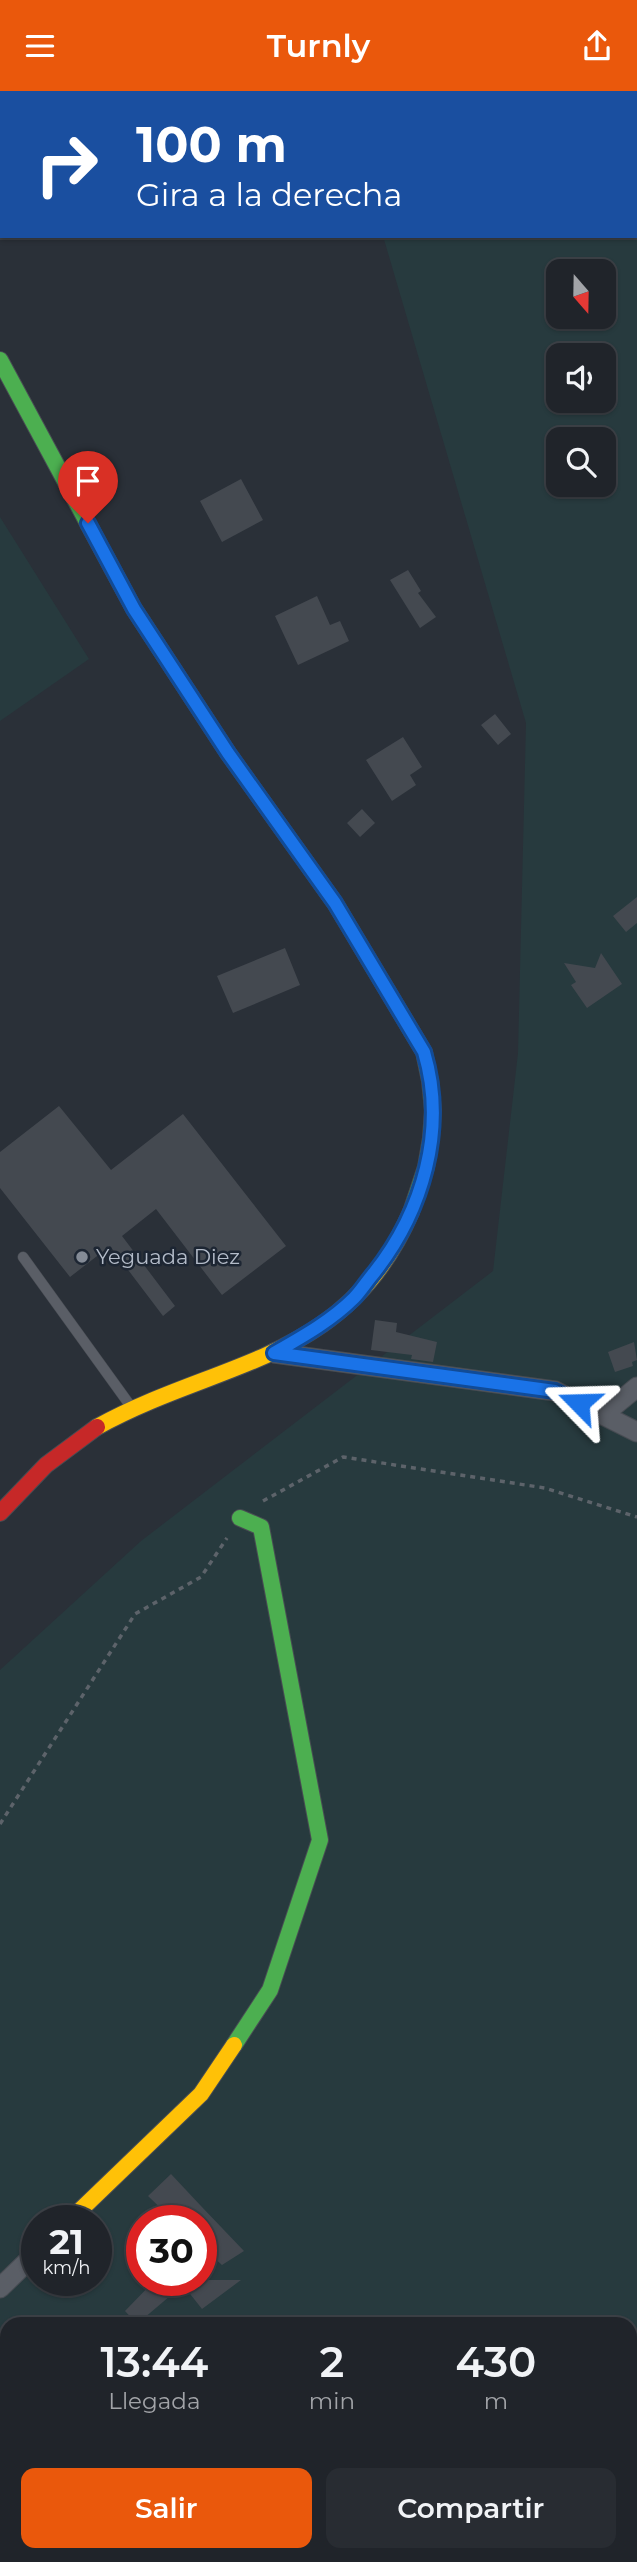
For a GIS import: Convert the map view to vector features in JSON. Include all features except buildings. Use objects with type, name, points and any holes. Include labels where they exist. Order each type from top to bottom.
[{"type":"main road","points":[[0,360],[134,609],[228,753],[335,903],[424,1052],[432,1080],[427,1168],[414,1208],[393,1248],[354,1298],[318,1327],[274,1353],[132,1408],[96,1427],[64,1449],[28,1481],[0,1513]]},
{"type":"main road","points":[[86,2205],[201,2094],[270,1990],[320,1840],[261,1527],[240,1518]]},
{"type":"street","points":[[274,1353],[555,1391],[637,1432]]},
{"type":"street","points":[[603,1415],[637,1387]]},
{"type":"street","points":[[0,2288],[21,2268]]},
{"type":"lane","points":[[23,1257],[132,1408]]},
{"type":"green space","points":[[384,238],[637,238],[637,2317],[0,2317],[0,1670],[141,1541],[493,1271],[518,1053],[526,723]]},
{"type":"green space","points":[[0,517],[89,659],[0,721]]},
{"type":"traffic: fast","points":[[0,360],[134,609],[228,753],[335,903],[424,1052],[433,1110],[431,1138],[426,1167],[411,1212]]},
{"type":"traffic: fast","points":[[234,2045],[270,1990],[320,1840],[261,1527],[240,1518]]},
{"type":"traffic: slow","points":[[97,1427],[143,1404],[276,1351],[316,1328],[352,1300],[384,1262],[411,1212]]},
{"type":"traffic: slow","points":[[86,2205],[201,2094],[234,2045]]},
{"type":"traffic: jam","points":[[0,1513],[46,1465],[97,1427]]},
{"type":"place","name":"Yeguada Diez","points":[[82,1257]]},
{"type":"route","points":[[88,523],[147,629],[228,753],[335,903],[424,1052],[432,1080],[427,1168],[414,1208],[393,1248],[354,1298],[318,1327],[274,1353],[555,1391],[579,1403]]}]
